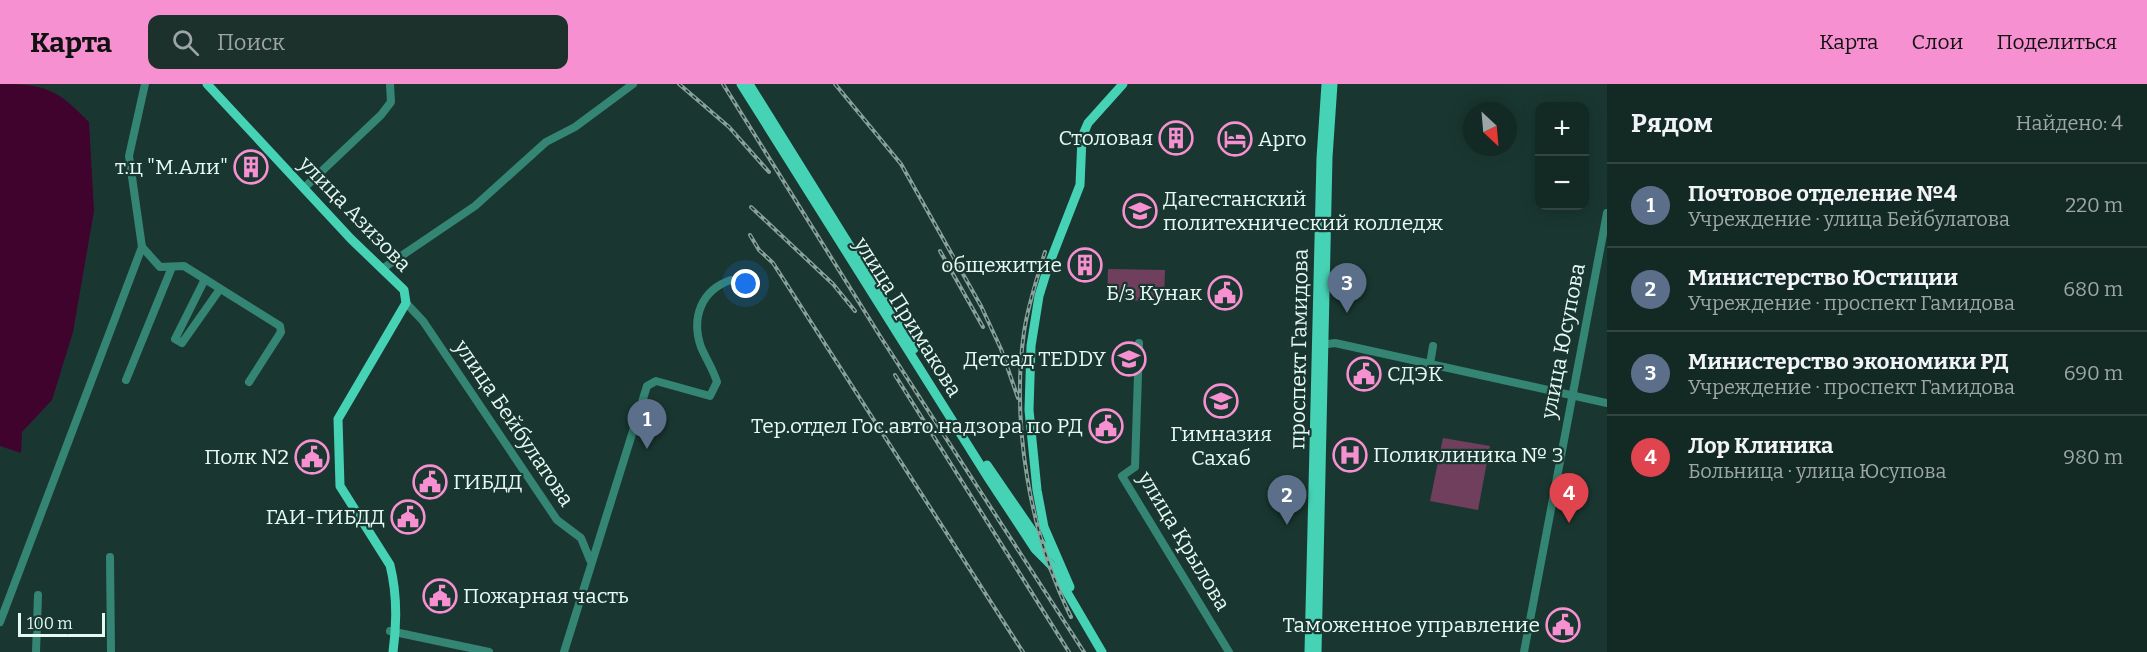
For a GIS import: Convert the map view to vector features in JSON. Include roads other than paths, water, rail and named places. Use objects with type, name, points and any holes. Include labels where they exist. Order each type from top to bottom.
[{"type":"main road","name":"улица Азизова","points":[[201,84],[400,297],[402,302],[334,417],[335,483],[384,562],[388,576],[393,632],[388,652]]},
{"type":"main road","name":"улица Азизова","points":[[207,84],[404,290],[406,303],[338,419],[340,486],[390,565],[393,652]]},
{"type":"main road","name":"улица Примакова","points":[[741,84],[989,479],[1050,561]]},
{"type":"main road","name":"улица Примакова","points":[[749,84],[979,453],[1043,544],[1050,561]]},
{"type":"main road","points":[[1102,652],[1050,561],[1037,490],[1029,410],[1033,329],[1048,267],[1080,185],[1082,136],[1088,123],[1121,84]]},
{"type":"main road","points":[[1043,544],[1029,451],[1026,380],[1029,330],[1036,296],[1050,250],[1075,189],[1076,139],[1082,125],[1121,84]]},
{"type":"main road","name":"проспект Гамидова","points":[[1317,652],[1322,345],[1321,158],[1326,84]]},
{"type":"main road","name":"проспект Гамидова","points":[[1309,652],[1328,157],[1333,84]]},
{"type":"main road","points":[[1050,561],[1107,652]]},
{"type":"street","points":[[0,622],[142,247],[129,156],[145,84]]},
{"type":"street","points":[[304,188],[381,115],[391,102],[390,84]]},
{"type":"street","points":[[382,269],[475,206],[546,141],[575,127],[633,84]]},
{"type":"street","name":"улица Юсупова","points":[[1524,652],[1606,218]]},
{"type":"street","points":[[142,247],[160,267],[184,266],[281,329],[249,382]]},
{"type":"street","points":[[126,380],[172,267]]},
{"type":"street","points":[[205,279],[175,339],[182,343],[220,289]]},
{"type":"street","name":"улица Бейбулатова","points":[[564,652],[590,561],[650,382],[710,396],[717,382],[701,347],[696,319],[701,304],[712,290],[731,280]]},
{"type":"street","name":"улица Бейбулатова","points":[[406,303],[423,321],[563,527],[583,541],[590,561]]},
{"type":"street","name":"улица Крылова","points":[[1139,343],[1135,467],[1122,476],[1229,652]]},
{"type":"street","points":[[1322,345],[1430,364],[1607,403]]},
{"type":"street","points":[[1430,364],[1433,346]]},
{"type":"street","points":[[110,557],[111,652]]},
{"type":"street","points":[[36,652],[38,595]]},
{"type":"street","points":[[393,632],[489,652]]},
{"type":"railway","points":[[679,84],[729,127],[769,172]]},
{"type":"railway","points":[[723,84],[880,336],[1084,652]]},
{"type":"railway","points":[[835,84],[901,164],[981,306],[1001,349],[1018,398]]},
{"type":"railway","points":[[751,207],[833,284],[855,311]]},
{"type":"railway","points":[[750,235],[759,250],[773,263],[1023,652]]},
{"type":"railway","points":[[940,251],[983,327]]},
{"type":"railway","points":[[1045,252],[1030,302],[1024,332],[1020,404],[1022,441],[1035,515],[1057,585],[1071,617]]},
{"type":"railway","points":[[895,375],[1069,652]]},
{"type":"place","name":"Столовая","points":[[1176,138]]},
{"type":"place","name":"Арго","points":[[1235,139]]},
{"type":"place","name":"т.ц \"М.Али\"","points":[[251,167]]},
{"type":"place","name":"Дагестанский политехнический колледж","points":[[1140,211]]},
{"type":"place","name":"общежитие","points":[[1085,265]]},
{"type":"place","name":"Б/з Кунак","points":[[1225,293]]},
{"type":"place","name":"Министерство экономики РД","points":[[1347,313]]},
{"type":"place","name":"Детсад TEDDY","points":[[1129,359]]},
{"type":"place","name":"СДЭК","points":[[1364,374]]},
{"type":"place","name":"Гимназия Сахаб","points":[[1221,401]]},
{"type":"place","name":"Тер.отдел Гос.авто.надзора по РД","points":[[1106,426]]},
{"type":"place","name":"Почтовое отделение №4","points":[[647,449]]},
{"type":"place","name":"Поликлиника № 3","points":[[1350,455]]},
{"type":"place","name":"Полк N2","points":[[312,457]]},
{"type":"place","name":"ГИБДД","points":[[430,482]]},
{"type":"place","name":"ГАИ-ГИБДД","points":[[408,517]]},
{"type":"place","name":"Лор Клиника","points":[[1569,523]]},
{"type":"place","name":"Министерство Юстиции","points":[[1287,525]]},
{"type":"place","name":"Пожарная часть","points":[[440,596]]},
{"type":"place","name":"Таможенное управление","points":[[1563,625]]}]
